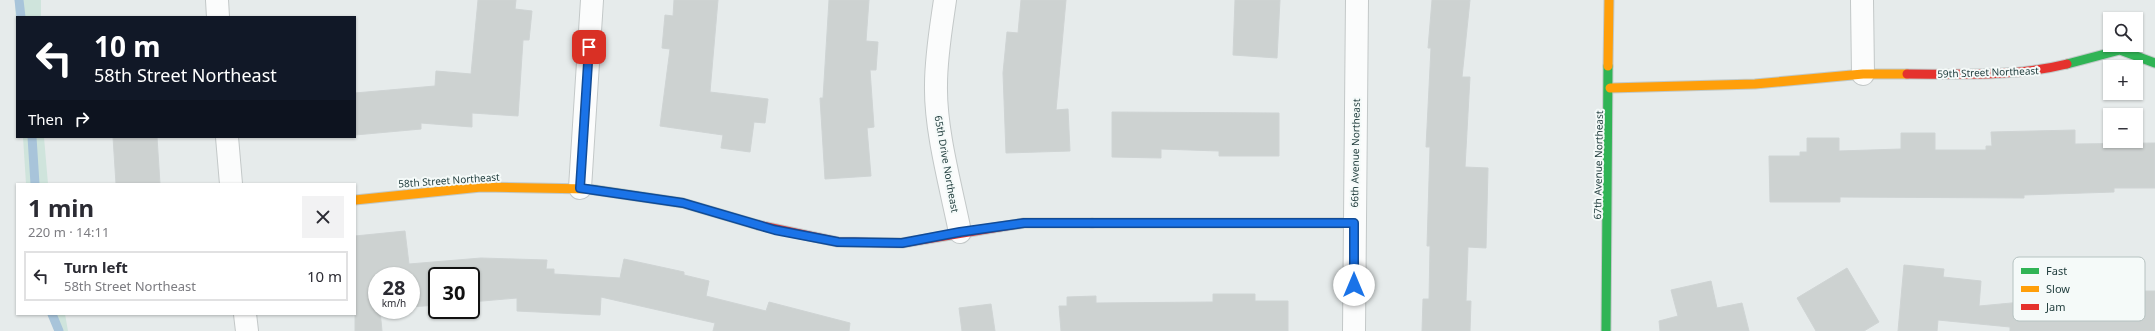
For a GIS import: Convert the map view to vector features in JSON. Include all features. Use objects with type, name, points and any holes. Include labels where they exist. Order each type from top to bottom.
[{"type":"street","points":[[217,0],[218,16]]},
{"type":"street","points":[[580,188],[592,0]]},
{"type":"street","name":"65th Drive Northeast","points":[[945,0],[939,40],[936,86],[941,137],[960,232]]},
{"type":"street","name":"66th Avenue Northeast","points":[[1354,331],[1357,0]]},
{"type":"street","name":"67th Avenue Northeast","points":[[1606,331],[1610,0]]},
{"type":"street","points":[[1862,1],[1863,74]]},
{"type":"street","name":"59th Street Northeast","points":[[1610,88],[1755,84],[1863,74],[1982,74],[2043,70],[2120,50],[2155,63]]},
{"type":"street","points":[[227,138],[231,183]]},
{"type":"street","name":"58th Street Northeast","points":[[356,200],[481,187],[580,188],[683,203],[775,230],[838,242],[902,243],[960,232],[1024,223],[1354,223]]},
{"type":"street","points":[[245,315],[247,331]]},
{"type":"green space","points":[[15,0],[41,0],[41,16],[16,16],[16,24]]},
{"type":"green space","points":[[23,138],[44,138],[48,183],[26,183]]},
{"type":"green space","points":[[47,315],[65,315],[68,331],[55,331]]},
{"type":"building","points":[[478,0],[516,0],[515,9],[532,11],[529,40],[523,40],[518,116],[472,113],[472,127],[421,123],[421,129],[356,135],[356,93],[435,86],[436,71],[471,74]]},
{"type":"building","points":[[674,0],[718,0],[710,92],[768,99],[765,123],[754,122],[750,152],[721,148],[723,135],[660,126],[670,49],[662,48],[665,15],[673,16]]},
{"type":"building","points":[[829,0],[869,0],[866,41],[878,42],[876,70],[870,70],[874,127],[867,128],[871,176],[825,179],[820,98],[823,98]]},
{"type":"building","points":[[1021,0],[1066,0],[1056,110],[1068,109],[1070,151],[1006,153],[1003,73],[1007,32],[1018,33]]},
{"type":"building","points":[[1235,0],[1280,0],[1277,58],[1233,55]]},
{"type":"building","points":[[1432,0],[1470,0],[1462,77],[1470,77],[1465,167],[1488,168],[1486,248],[1468,247],[1466,301],[1471,301],[1470,331],[1422,331],[1423,299],[1429,299],[1430,246],[1427,246],[1430,147],[1426,147],[1431,48],[1428,48]]},
{"type":"building","points":[[1112,112],[1279,113],[1279,156],[1219,156],[1219,151],[1161,149],[1161,158],[1112,157]]},
{"type":"building","points":[[2075,130],[2075,144],[2103,144],[2103,148],[2143,148],[2143,143],[2155,143],[2155,188],[2114,188],[2114,192],[2024,195],[2024,198],[1840,197],[1840,202],[1770,202],[1769,156],[1800,156],[1800,152],[1807,152],[1807,138],[1839,138],[1839,151],[1901,149],[1901,133],[1935,133],[1935,150],[1986,150],[1986,146],[1992,146],[1991,132]]},
{"type":"building","points":[[113,138],[157,138],[160,183],[116,183]]},
{"type":"building","points":[[405,231],[409,264],[481,258],[547,260],[546,269],[554,269],[554,274],[620,278],[624,259],[684,272],[684,275],[709,281],[706,296],[766,311],[769,302],[850,323],[849,331],[713,331],[715,323],[601,297],[600,315],[517,311],[517,298],[480,301],[480,267],[428,267],[428,306],[420,306],[420,267],[368,267],[368,319],[381,319],[382,331],[355,331],[356,236]]},
{"type":"building","points":[[1904,265],[1944,269],[1943,277],[1981,281],[1979,306],[2013,303],[2013,321],[2145,321],[2145,291],[2155,291],[2155,331],[2010,331],[2010,327],[1938,320],[1937,331],[1898,331]]},
{"type":"building","points":[[1847,268],[1879,322],[1864,331],[1816,331],[1797,298]]},
{"type":"building","points":[[1711,281],[1717,308],[1742,303],[1749,331],[1660,331],[1659,321],[1678,316],[1671,290]]},
{"type":"building","points":[[1213,294],[1255,294],[1255,301],[1288,301],[1288,331],[1061,331],[1059,306],[1067,306],[1067,297],[1096,296],[1096,303],[1213,302]]},
{"type":"building","points":[[991,304],[995,331],[962,331],[959,308]]},
{"type":"waterway","points":[[19,0],[21,16]]},
{"type":"waterway","points":[[32,138],[35,183]]},
{"type":"waterway","points":[[52,315],[59,331]]},
{"type":"traffic: fast","points":[[2067,64],[2120,50],[2155,63]]},
{"type":"traffic: fast","points":[[1606,331],[1608,66]]},
{"type":"traffic: fast","points":[[588,189],[683,203],[758,225]]},
{"type":"traffic: fast","points":[[1092,223],[1354,223]]},
{"type":"traffic: slow","points":[[1608,66],[1609,0]]},
{"type":"traffic: slow","points":[[1610,88],[1755,84],[1863,74],[1907,74]]},
{"type":"traffic: slow","points":[[356,200],[481,187],[588,189]]},
{"type":"traffic: jam","points":[[1907,74],[2007,73],[2067,64]]},
{"type":"traffic: jam","points":[[758,225],[838,242],[902,243],[1024,223],[1092,223]]},
{"type":"route","points":[[589,47],[580,188],[683,203],[775,230],[838,242],[902,243],[960,232],[1024,223],[1354,223],[1354,285]]}]
